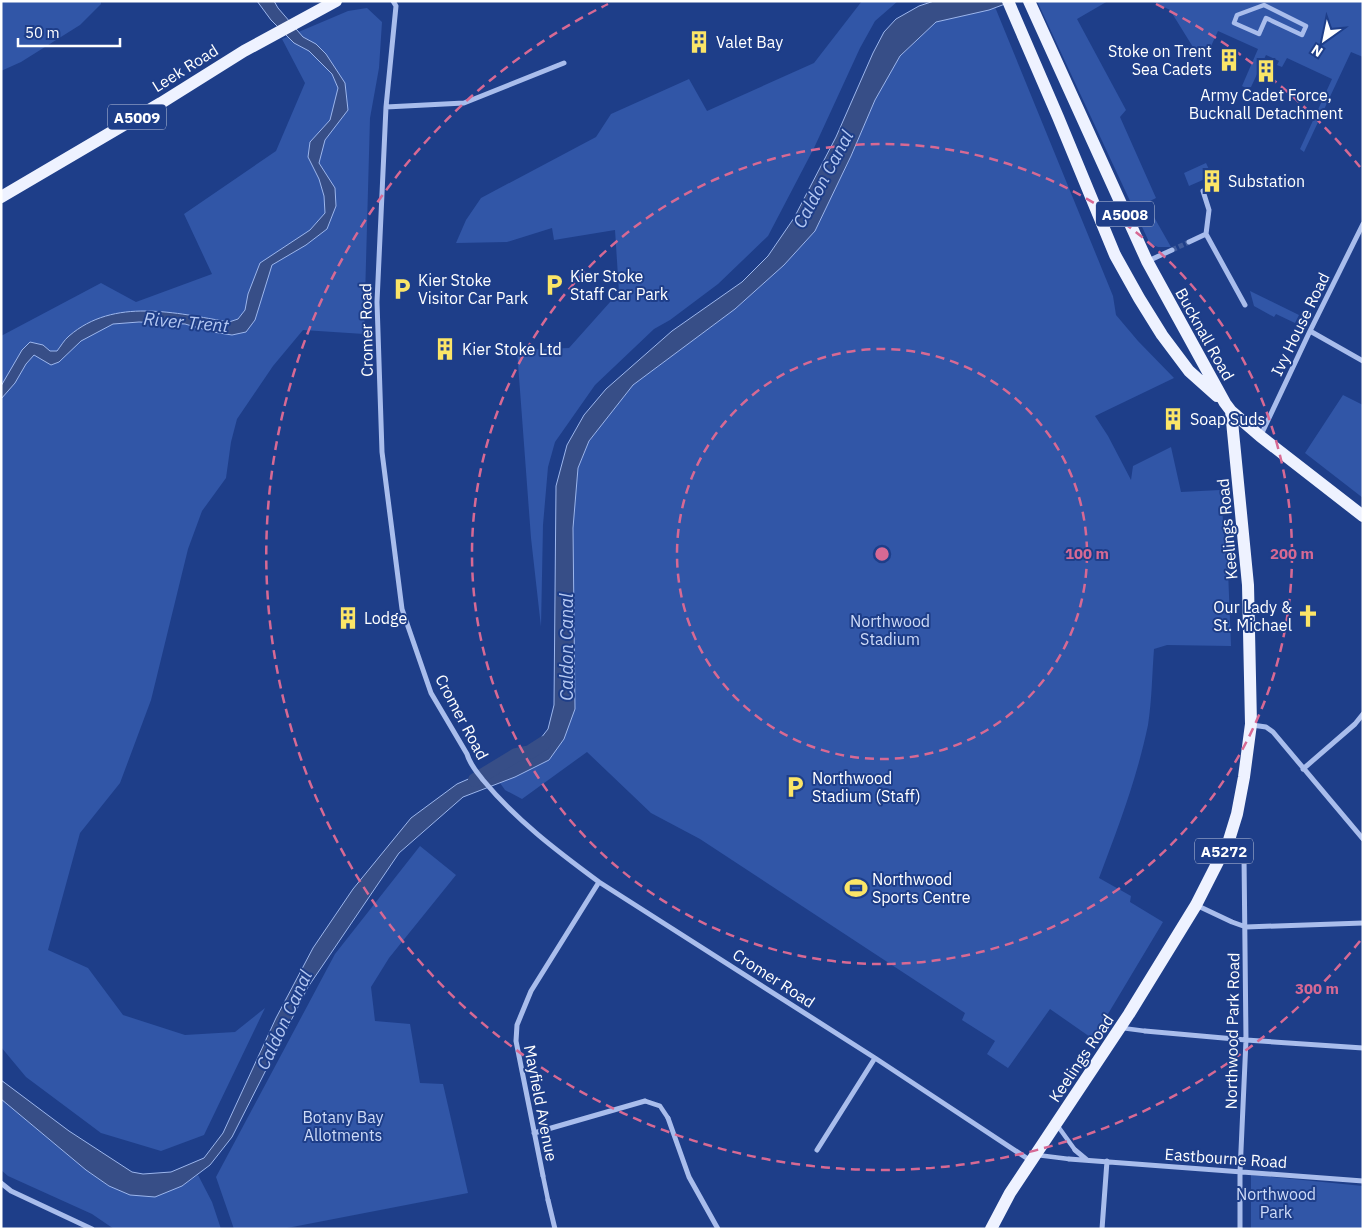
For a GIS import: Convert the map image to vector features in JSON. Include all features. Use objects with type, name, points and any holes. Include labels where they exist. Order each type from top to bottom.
[{"type":"main road","name":"Leek Road","points":[[1,197],[272,35],[336,1]]},
{"type":"main road","name":"Bucknall Road","points":[[1008,1],[1115,255],[1138,298],[1162,336],[1189,371],[1228,407]]},
{"type":"main road","name":"Bucknall Road","points":[[1029,1],[1147,262],[1228,407]]},
{"type":"main road","name":"A5008","points":[[1228,407],[1260,436],[1363,516]]},
{"type":"main road","name":"Keelings Road","points":[[991,1229],[1010,1193],[1120,1028],[1196,904],[1229,840],[1237,814],[1251,724],[1248,585],[1228,407]]},
{"type":"street","name":"Cromer Road","points":[[393,1],[396,6],[386,107],[377,302],[382,452],[402,610],[431,692],[467,754],[469,762],[492,790],[526,824],[556,850],[599,882],[1034,1158]]},
{"type":"street","points":[[1264,5],[1306,26],[1302,35],[1266,18],[1259,34],[1234,23],[1236,15],[1264,5]]},
{"type":"street","points":[[386,107],[464,103],[564,63]]},
{"type":"street","points":[[1203,191],[1209,210],[1206,234],[1245,305]]},
{"type":"street","name":"Ivy House Road","points":[[1260,436],[1363,224]]},
{"type":"street","points":[[1188,242],[1206,234]]},
{"type":"street","points":[[1147,262],[1172,250]]},
{"type":"street","points":[[1310,331],[1363,361]]},
{"type":"street","points":[[1303,769],[1355,724],[1363,714]]},
{"type":"street","points":[[1251,724],[1266,727],[1273,732],[1363,839]]},
{"type":"street","name":"Northwood Park Road","points":[[1229,840],[1241,848],[1244,856],[1246,1040],[1240,1172],[1240,1229]]},
{"type":"street","name":"Mayfield Avenue","points":[[555,1229],[516,1041],[516,1025],[531,991],[599,882]]},
{"type":"street","points":[[1196,904],[1246,927],[1363,923]]},
{"type":"street","points":[[1120,1028],[1246,1040],[1363,1048]]},
{"type":"street","points":[[817,1150],[875,1058]]},
{"type":"street","points":[[534,1134],[645,1101],[660,1106],[668,1118],[692,1183],[718,1229]]},
{"type":"street","points":[[1056,1124],[1075,1150],[1087,1160]]},
{"type":"street","name":"Eastbourne Road","points":[[1034,1158],[1107,1161],[1363,1181]]},
{"type":"street","points":[[1102,1229],[1107,1161]]},
{"type":"street","points":[[1,1183],[11,1191],[92,1229]]},
{"type":"green space","points":[[1,1],[101,1],[101,4],[80,25],[21,62],[1,71]]},
{"type":"green space","points":[[862,1],[898,1],[875,21],[860,48],[814,148],[768,236],[718,284],[670,320],[654,329],[595,385],[555,442],[548,467],[543,525],[541,627],[531,538],[517,350],[569,348],[619,292],[615,230],[554,240],[552,228],[507,242],[456,243],[466,220],[481,198],[596,137],[611,114],[689,79],[707,111],[814,63]]},
{"type":"green space","points":[[1037,1],[1108,1],[1077,19],[1126,110],[1120,117],[1156,198],[1146,203],[1171,247],[1158,247],[1150,244]]},
{"type":"green space","points":[[1152,1],[1363,1],[1363,57],[1351,52],[1304,152],[1300,149],[1332,79],[1287,58],[1282,67],[1277,65],[1279,61],[1266,55],[1251,87],[1246,88],[1242,86],[1258,49],[1218,31],[1206,57],[1204,56],[1201,60],[1170,10]]},
{"type":"green space","name":"Northwood Stadium","points":[[995,7],[1113,296],[1116,315],[1174,378],[1095,416],[1108,436],[1131,480],[1133,466],[1171,447],[1181,492],[1220,490],[1228,570],[1231,646],[1167,645],[1154,649],[1151,697],[1144,745],[1126,803],[1099,878],[1131,896],[1130,902],[1163,922],[1093,1039],[1050,1009],[1008,1068],[987,1054],[995,1041],[962,1020],[965,1013],[700,839],[651,813],[587,752],[522,799],[505,790],[500,783],[549,760],[575,709],[573,528],[578,468],[589,441],[633,385],[735,309],[784,265],[815,231],[875,100],[899,57],[936,22]]},
{"type":"green space","points":[[367,8],[382,22],[379,68],[370,118],[364,334],[303,330],[273,366],[237,419],[231,442],[226,478],[202,511],[188,549],[151,700],[120,783],[80,833],[48,950],[88,968],[123,1015],[185,1035],[235,1032],[265,1008],[204,1135],[161,1151],[101,1133],[26,1077],[1,1047],[1,336],[101,283],[136,302],[212,274],[184,214],[276,151],[305,83],[282,39],[348,11]]},
{"type":"green space","points":[[1206,163],[1212,176],[1189,186],[1184,173]]},
{"type":"green space","points":[[1250,291],[1299,315],[1295,323],[1276,314],[1274,317],[1254,306]]},
{"type":"green space","points":[[1343,395],[1363,405],[1363,498],[1305,453]]},
{"type":"green space","name":"Botany Bay Allotments","points":[[420,846],[456,875],[389,958],[371,987],[375,1021],[410,1024],[420,1083],[443,1084],[468,1193],[282,1229],[234,1229],[216,1177],[335,954]]},
{"type":"green space","points":[[1,1099],[86,1170],[109,1186],[182,1186],[198,1175],[212,1202],[221,1229],[114,1229],[92,1214],[8,1176],[1,1170]]},
{"type":"green space","name":"Northwood Park","points":[[1251,1175],[1363,1186],[1363,1229],[1251,1229]]},
{"type":"water","name":"River Trent","points":[[257,1],[274,1],[303,37],[316,44],[326,54],[345,83],[348,110],[325,140],[319,163],[335,188],[336,206],[327,229],[306,245],[272,265],[255,320],[246,332],[232,335],[185,324],[139,322],[113,324],[81,341],[59,362],[51,365],[34,355],[26,364],[15,383],[1,399],[1,386],[22,350],[30,342],[43,345],[50,351],[57,351],[69,336],[87,324],[106,316],[125,312],[146,311],[167,312],[229,322],[238,319],[245,310],[248,294],[260,263],[310,230],[325,213],[324,196],[319,179],[308,157],[310,142],[330,120],[338,88],[332,74],[309,51],[294,43],[271,20]]},
{"type":"water","points":[[934,1],[1013,1],[989,10],[936,22],[900,56],[875,100],[815,231],[784,265],[735,309],[633,385],[589,441],[578,468],[573,528],[575,709],[564,739],[549,760],[515,777],[463,797],[399,853],[308,987],[232,1137],[210,1165],[182,1186],[155,1197],[130,1195],[109,1186],[86,1170],[1,1099],[1,1080],[69,1131],[132,1172],[143,1174],[171,1172],[204,1158],[223,1133],[276,1018],[313,948],[353,889],[411,818],[457,784],[530,752],[548,729],[554,705],[556,486],[567,445],[584,415],[606,389],[672,331],[742,282],[768,256],[794,218],[836,137],[884,32],[896,19],[919,6]]},
{"type":"waterway","name":"Caldon Canal","points":[[475,780],[516,755],[530,752],[544,743]]},
{"type":"tunnel","points":[[1172,250],[1189,242]]},
{"type":"place","name":"Valet Bay","points":[[699,42]]},
{"type":"place","name":"Stoke on Trent Sea Cadets","points":[[1229,60]]},
{"type":"place","name":"Army Cadet Force, Bucknall Detachment","points":[[1266,71]]},
{"type":"place","name":"Substation","points":[[1212,181]]},
{"type":"place","name":"Kier Stoke Staff Car Park","points":[[554,285]]},
{"type":"place","name":"Kier Stoke Visitor Car Park","points":[[402,289]]},
{"type":"place","name":"Kier Stoke Ltd","points":[[445,349]]},
{"type":"place","name":"Soap Suds","points":[[1173,419]]},
{"type":"place","name":"Our Lady & St. Michael","points":[[1308,616]]},
{"type":"place","name":"Lodge","points":[[348,618]]},
{"type":"place","name":"Northwood Stadium (Staff)","points":[[795,787]]},
{"type":"place","name":"Northwood Sports Centre","points":[[856,888]]}]
